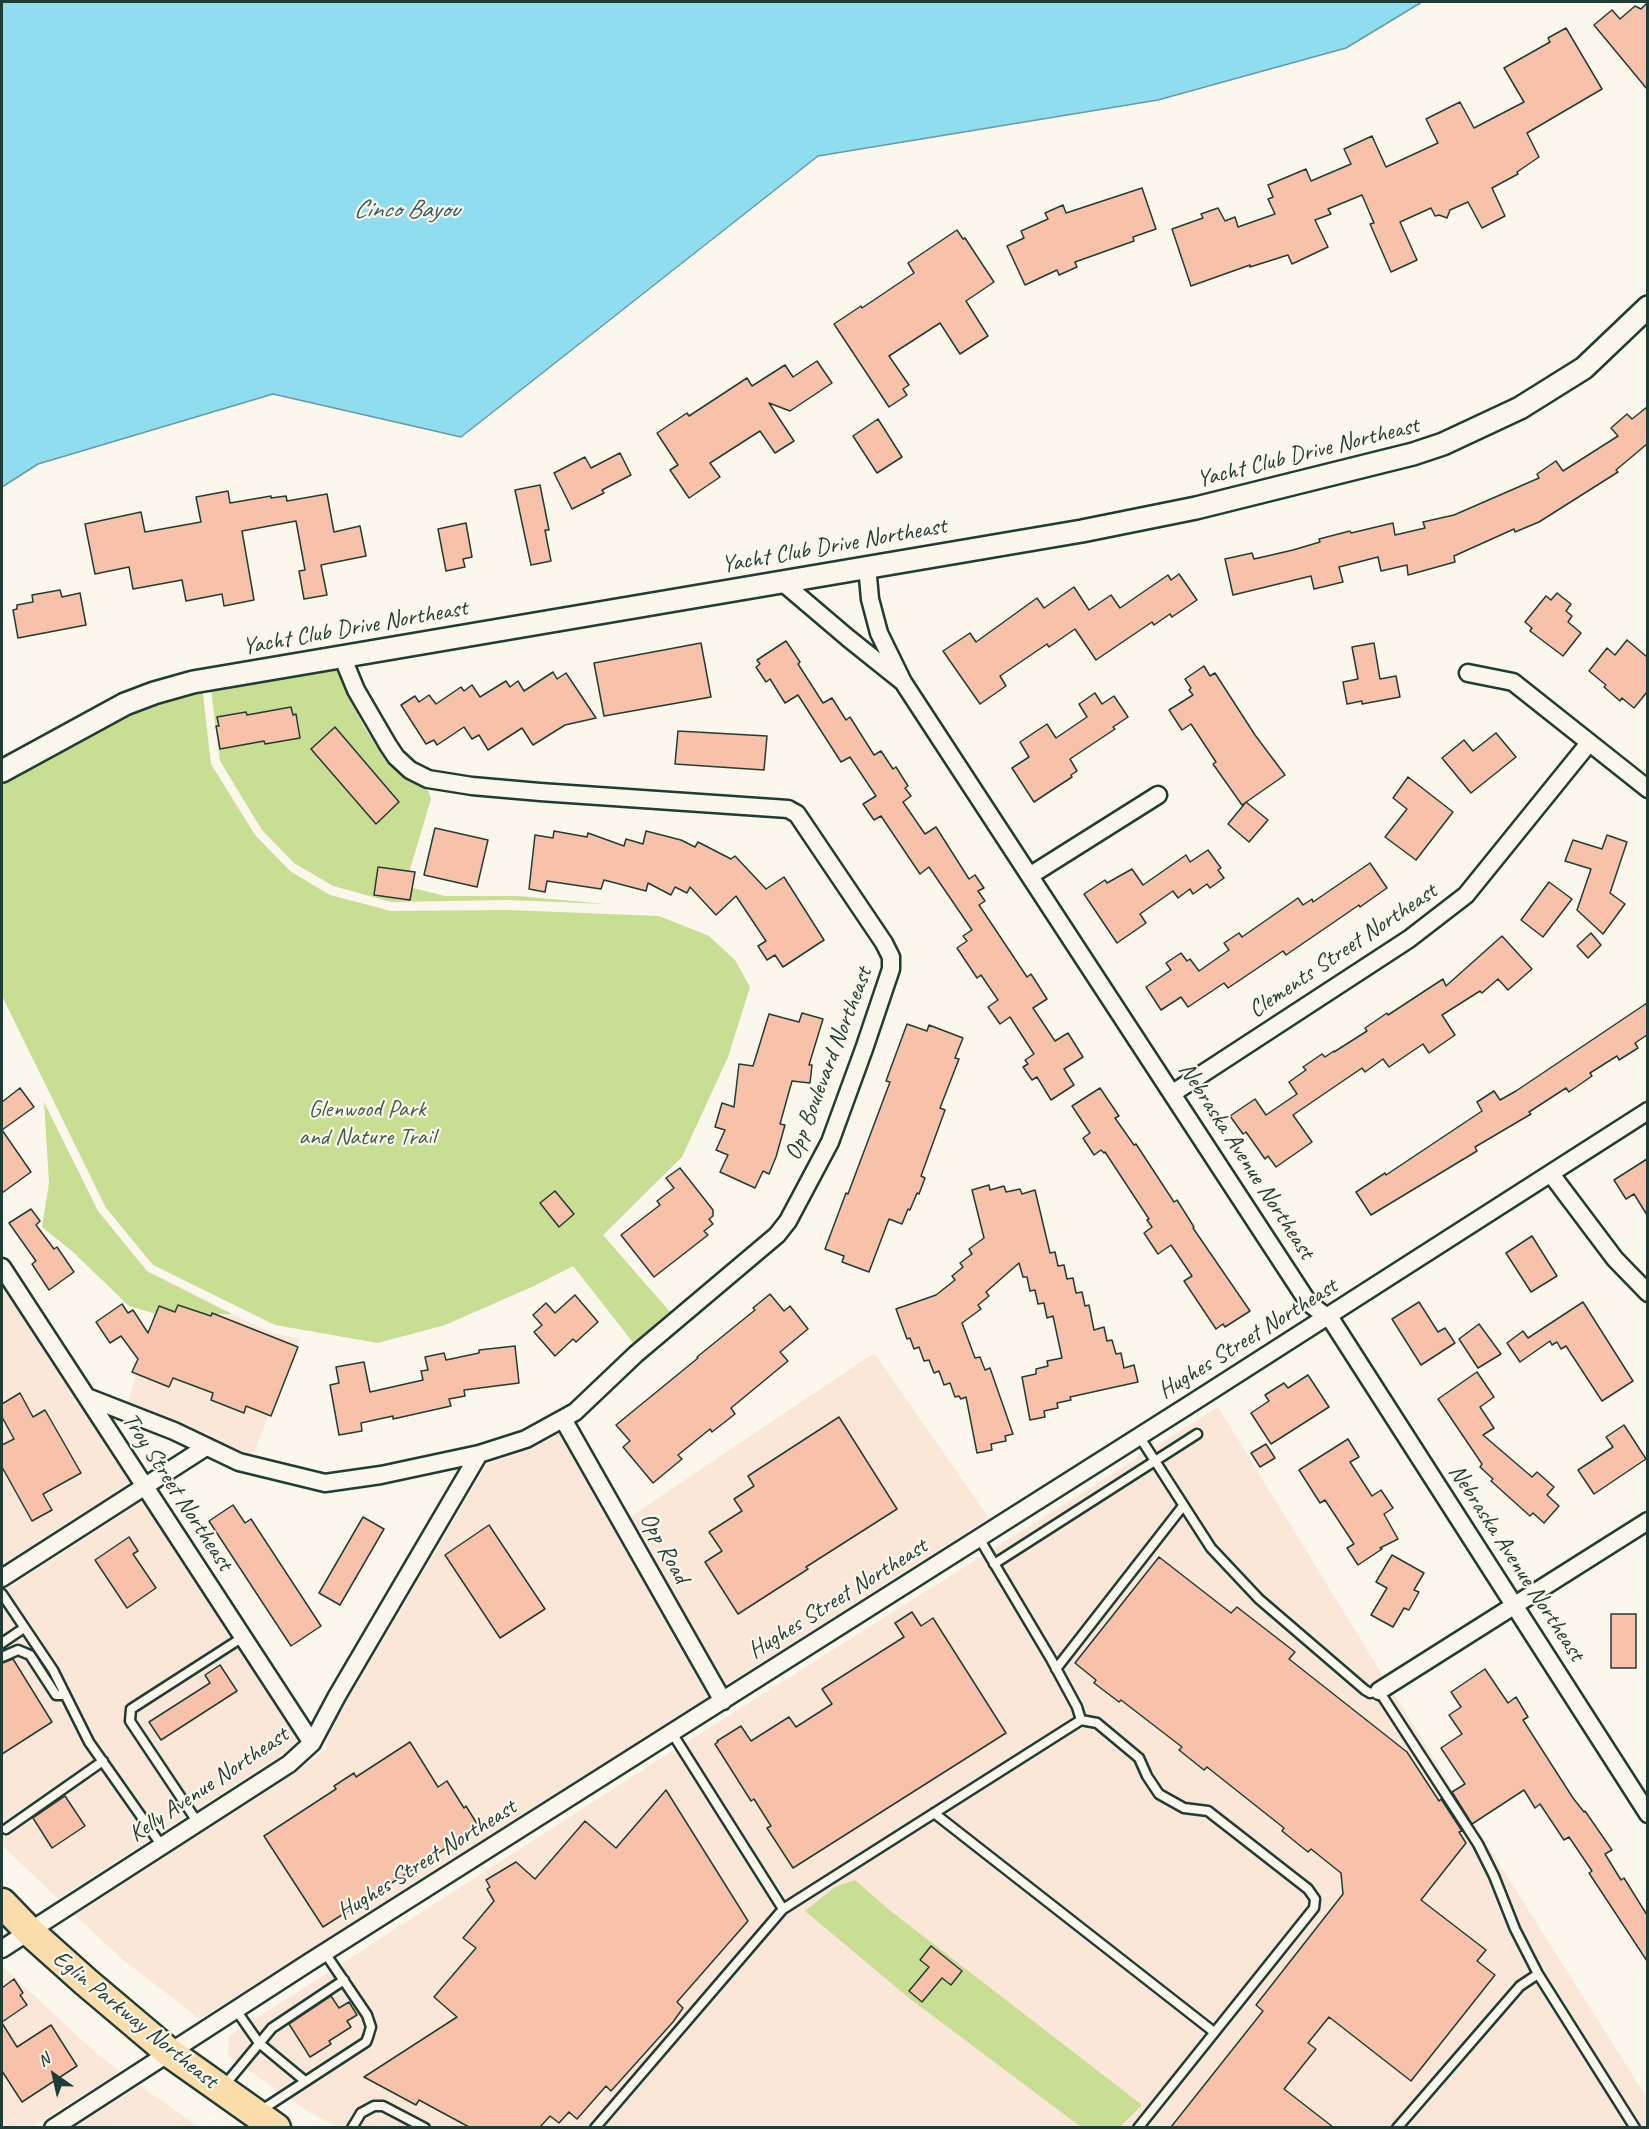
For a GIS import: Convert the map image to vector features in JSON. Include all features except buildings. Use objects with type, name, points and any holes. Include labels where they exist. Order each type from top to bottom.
[{"type":"highway","name":"Eglin Parkway Northeast","points":[[2,1903],[29,1931],[170,2053],[265,2121]]},
{"type":"street","name":"Yacht Club Drive Northeast","points":[[2,771],[125,704],[193,682],[1082,531],[1196,508],[1423,450],[1500,419],[1584,368],[1647,307]]},
{"type":"street","name":"Nebraska Avenue Northeast","points":[[867,566],[870,599],[879,633],[903,682],[1310,1305],[1332,1321],[1647,1814]]},
{"type":"street","name":"Nebraska Avenue Northeast","points":[[782,581],[839,631],[903,682]]},
{"type":"street","name":"Opp Boulevard Northeast","points":[[87,1397],[174,1431],[239,1462],[325,1483],[381,1476],[480,1454],[526,1439],[575,1412],[636,1354],[764,1247],[788,1221],[830,1142],[881,999],[891,969],[891,957],[798,814],[788,809],[540,792],[472,786],[428,779],[410,770],[387,745],[356,690],[342,656]]},
{"type":"street","points":[[1468,673],[1513,682],[1647,789]]},
{"type":"street","name":"Clements Street Northeast","points":[[1173,1093],[1409,939],[1466,895],[1589,743]]},
{"type":"street","points":[[1031,875],[1158,795]]},
{"type":"street","name":"Hughes Street Northeast","points":[[53,2127],[1647,1111]]},
{"type":"street","points":[[1551,1174],[1615,1259],[1647,1293]]},
{"type":"street","name":"Troy Street Northeast","points":[[2,1267],[312,1743]]},
{"type":"street","name":"Opp Road","points":[[563,1419],[723,1701]]},
{"type":"street","points":[[2,1578],[206,1447]]},
{"type":"street","name":"Kelly Avenue Northeast","points":[[2,1949],[289,1764],[312,1743],[337,1696],[480,1454]]},
{"type":"street","points":[[1380,1691],[1647,1521]]},
{"type":"lane","points":[[994,1564],[1197,1434]]},
{"type":"lane","points":[[1140,1436],[1210,1548],[1259,1599],[1365,1690],[1370,1693],[1380,1691],[1478,1844],[1494,1876],[1515,1929],[1538,1974],[1635,2127]]},
{"type":"lane","points":[[1056,1669],[1184,1506]]},
{"type":"lane","points":[[979,1538],[1056,1669],[1077,1707],[1081,1720]]},
{"type":"lane","points":[[2,1594],[53,1670],[89,1742],[162,1846]]},
{"type":"lane","points":[[2,1643],[24,1628]]},
{"type":"lane","points":[[198,1823],[130,1721],[131,1710],[243,1637]]},
{"type":"lane","points":[[2,1657],[18,1650],[30,1655],[56,1695],[64,1695]]},
{"type":"lane","points":[[596,2127],[783,1909],[1081,1720],[1096,1723],[1139,1758],[1147,1776],[1160,1794],[1184,1808],[1208,1811],[1308,1889],[1315,1899],[1314,1908],[1138,2127]]},
{"type":"lane","points":[[672,1733],[783,1909]]},
{"type":"lane","points":[[6,1829],[103,1761]]},
{"type":"lane","points":[[934,1813],[1214,2032]]},
{"type":"lane","points":[[265,2121],[305,2081],[366,2042],[368,2037],[371,2027],[367,2015],[325,1953]]},
{"type":"lane","points":[[1397,2127],[1520,1986],[1538,1974]]},
{"type":"lane","points":[[220,2090],[272,2028],[344,1980]]},
{"type":"lane","points":[[236,2010],[259,2043],[305,2081]]},
{"type":"lane","points":[[352,2127],[361,2113],[374,2106],[383,2106],[425,2127]]},
{"type":"shaded area","points":[[2,1286],[75,1398],[74,1403],[81,1406],[130,1482],[2,1565]]},
{"type":"shaded area","points":[[155,1313],[232,1314],[272,1333],[300,1339],[253,1454],[212,1438],[207,1432],[204,1434],[128,1402]]},
{"type":"shaded area","points":[[874,1353],[989,1518],[725,1686],[630,1517]]},
{"type":"shaded area","points":[[1218,1407],[1476,1827],[1647,2098],[1647,2127],[338,2127],[312,2114],[228,2056],[229,2036],[655,1762]]},
{"type":"shaded area","points":[[560,1433],[709,1697],[200,2019],[122,1959],[75,1915],[295,1773],[326,1748],[325,1745],[346,1702],[487,1464],[531,1449]]},
{"type":"shaded area","points":[[142,1501],[299,1740],[283,1754],[58,1899],[2,1845],[2,1592]]},
{"type":"shaded area","points":[[2,1966],[97,2054],[120,2071],[32,2127],[2,2127]]},
{"type":"shaded area","points":[[140,2086],[199,2127],[74,2127]]},
{"type":"green space","points":[[336,669],[364,727],[388,763],[407,779],[428,790],[431,799],[405,886],[445,896],[518,896],[606,904],[507,900],[391,902],[333,886],[294,863],[262,830],[220,761],[211,690]]},
{"type":"green space","name":"Glenwood Park and Nature Trail","points":[[202,686],[211,764],[255,835],[290,871],[330,895],[391,911],[508,910],[659,916],[709,936],[735,960],[750,987],[728,1057],[682,1157],[603,1235],[671,1313],[635,1345],[573,1266],[534,1286],[445,1325],[378,1343],[275,1325],[153,1265],[106,1208],[2,996],[2,782],[91,731],[150,702]]},
{"type":"green space","points":[[44,1102],[98,1211],[147,1271],[232,1314],[156,1314],[129,1306],[73,1252],[42,1227],[49,1183]]},
{"type":"green space","points":[[855,1880],[888,1909],[1142,2105],[1120,2127],[1081,2127],[909,1998],[805,1911],[835,1887]]},
{"type":"water","name":"Cinco Bayou","points":[[2,2],[1422,2],[1346,48],[1158,100],[818,156],[461,437],[273,394],[38,464],[2,487]]}]
